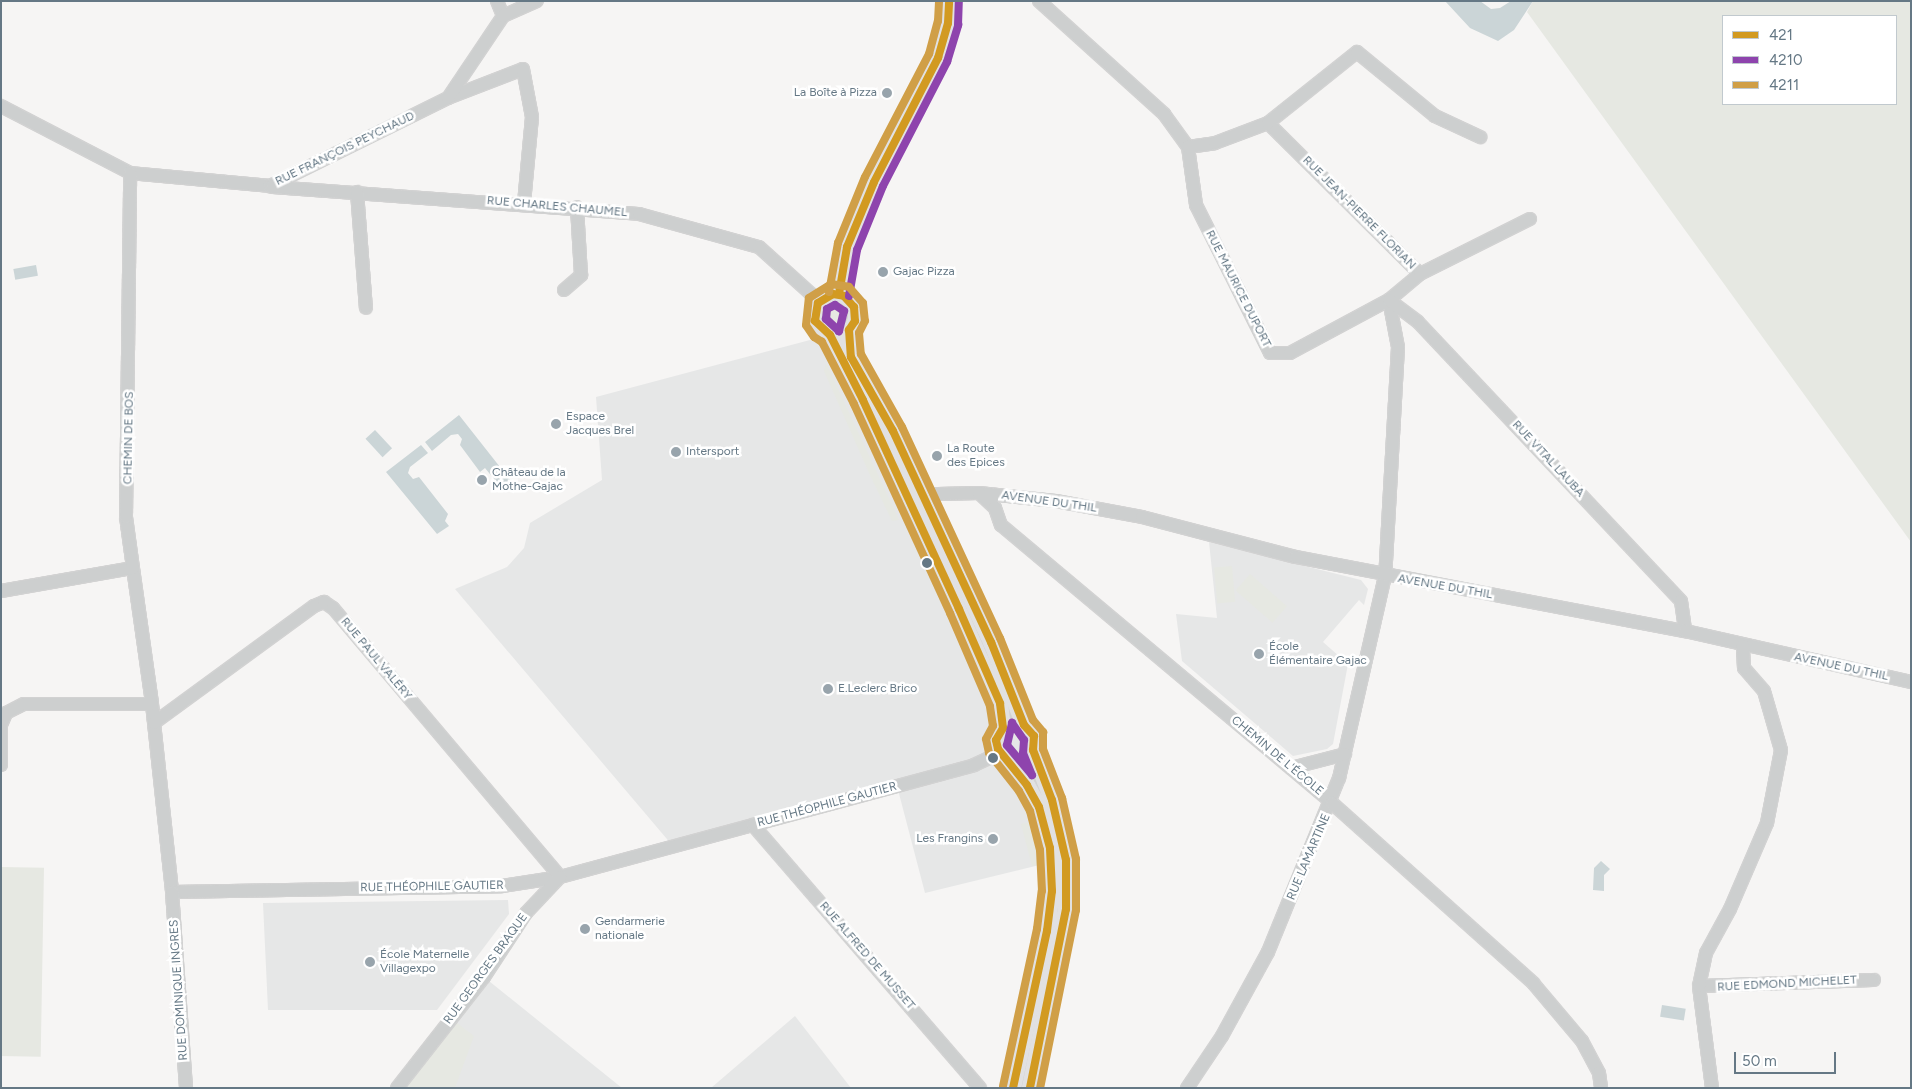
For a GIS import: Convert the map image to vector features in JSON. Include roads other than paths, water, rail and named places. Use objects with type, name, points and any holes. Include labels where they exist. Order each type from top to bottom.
[{"type":"main road","points":[[839,294],[847,247],[874,182],[938,58],[948,23],[949,1]]},
{"type":"main road","points":[[839,294],[827,296],[819,301],[815,309],[815,321],[820,330],[830,335],[840,335],[849,330]]},
{"type":"main road","points":[[839,294],[854,307],[856,317],[849,330],[851,357],[856,368],[871,388],[919,503],[1000,703],[1003,728]]},
{"type":"main road","points":[[830,335],[991,642],[1024,725],[1034,736],[1033,750],[1052,800],[1066,860],[1066,909],[1030,1088]]},
{"type":"main road","points":[[1013,1088],[1047,931],[1052,891],[1050,848],[1038,807],[996,740],[1003,728],[1014,723],[1024,725]]},
{"type":"main road","points":[[1005,757],[1026,759],[1033,750]]},
{"type":"street","points":[[497,1],[503,16],[537,1]]},
{"type":"street","name":"RUE MAURICE DUPORT","points":[[1040,1],[1164,114],[1188,147],[1196,205],[1270,353],[1290,352],[1389,300]]},
{"type":"street","name":"RUE FRANÇOIS PEYCHAUD","points":[[1,106],[130,174],[270,186],[448,98],[503,16]]},
{"type":"street","points":[[1188,147],[1216,143],[1268,124],[1357,52],[1435,116],[1480,137]]},
{"type":"street","points":[[448,98],[523,69],[532,117],[524,203]]},
{"type":"street","name":"RUE JEAN-PIERRE FLORIAN","points":[[1268,124],[1420,274],[1389,300]]},
{"type":"street","name":"CHEMIN DE BOS","points":[[130,174],[126,517],[133,568]]},
{"type":"street","name":"RUE CHARLES CHAUMEL","points":[[270,186],[577,207],[639,214],[759,247],[819,301]]},
{"type":"street","points":[[357,192],[366,308]]},
{"type":"street","points":[[564,290],[581,275],[577,207]]},
{"type":"street","points":[[1420,274],[1530,219]]},
{"type":"street","points":[[1385,576],[1398,347],[1389,300]]},
{"type":"street","name":"RUE VITAL LAUBA","points":[[1389,300],[1418,322],[1681,601],[1685,631]]},
{"type":"street","points":[[919,503],[938,494],[978,493]]},
{"type":"street","name":"AVENUE DU THIL","points":[[978,493],[1056,501],[1142,516],[1296,557],[1385,576],[1685,631],[1743,646],[1911,682]]},
{"type":"street","name":"CHEMIN DE L'ÉCOLE","points":[[978,493],[995,508],[1001,525],[1332,803],[1533,983],[1582,1041],[1599,1073],[1601,1088]]},
{"type":"street","points":[[1,591],[133,568],[152,704],[172,892]]},
{"type":"street","name":"RUE LAMARTINE","points":[[1187,1088],[1222,1036],[1268,952],[1332,803],[1345,754],[1385,576]]},
{"type":"street","name":"RUE PAUL VALÉRY","points":[[154,723],[314,606],[324,602],[333,608],[560,877]]},
{"type":"street","points":[[1712,1088],[1699,986],[1706,952],[1730,909],[1767,823],[1781,750],[1764,691],[1744,668],[1743,646]]},
{"type":"street","points":[[1,765],[1,725],[6,713],[24,704],[152,704]]},
{"type":"street","points":[[1291,768],[1345,754]]},
{"type":"street","name":"RUE THÉOPHILE GAUTIER","points":[[172,892],[502,886],[560,877],[1005,757]]},
{"type":"street","name":"RUE ALFRED DE MUSSET","points":[[753,825],[980,1088]]},
{"type":"street","name":"RUE GEORGES BRAQUE","points":[[397,1088],[484,977],[526,913],[560,877]]},
{"type":"street","name":"RUE DOMINIQUE INGRES","points":[[172,892],[186,1088]]},
{"type":"street","name":"RUE EDMOND MICHELET","points":[[1699,986],[1874,980]]},
{"type":"place","name":"La Boîte à Pizza","points":[[887,93]]},
{"type":"place","name":"Gajac Pizza","points":[[883,272]]},
{"type":"place","name":"Espace Jacques Brel","points":[[556,424]]},
{"type":"place","name":"Intersport","points":[[676,452]]},
{"type":"place","name":"La Route des Epices","points":[[937,456]]},
{"type":"place","name":"Château de la Mothe-Gajac","points":[[482,480]]},
{"type":"place","name":"École Élémentaire Gajac","points":[[1259,654]]},
{"type":"place","name":"E.Leclerc Brico","points":[[828,689]]},
{"type":"place","name":"Les Frangins","points":[[993,839]]},
{"type":"place","name":"Gendarmerie nationale","points":[[585,929]]},
{"type":"place","name":"École Maternelle Villagexpo","points":[[370,962]]}]
